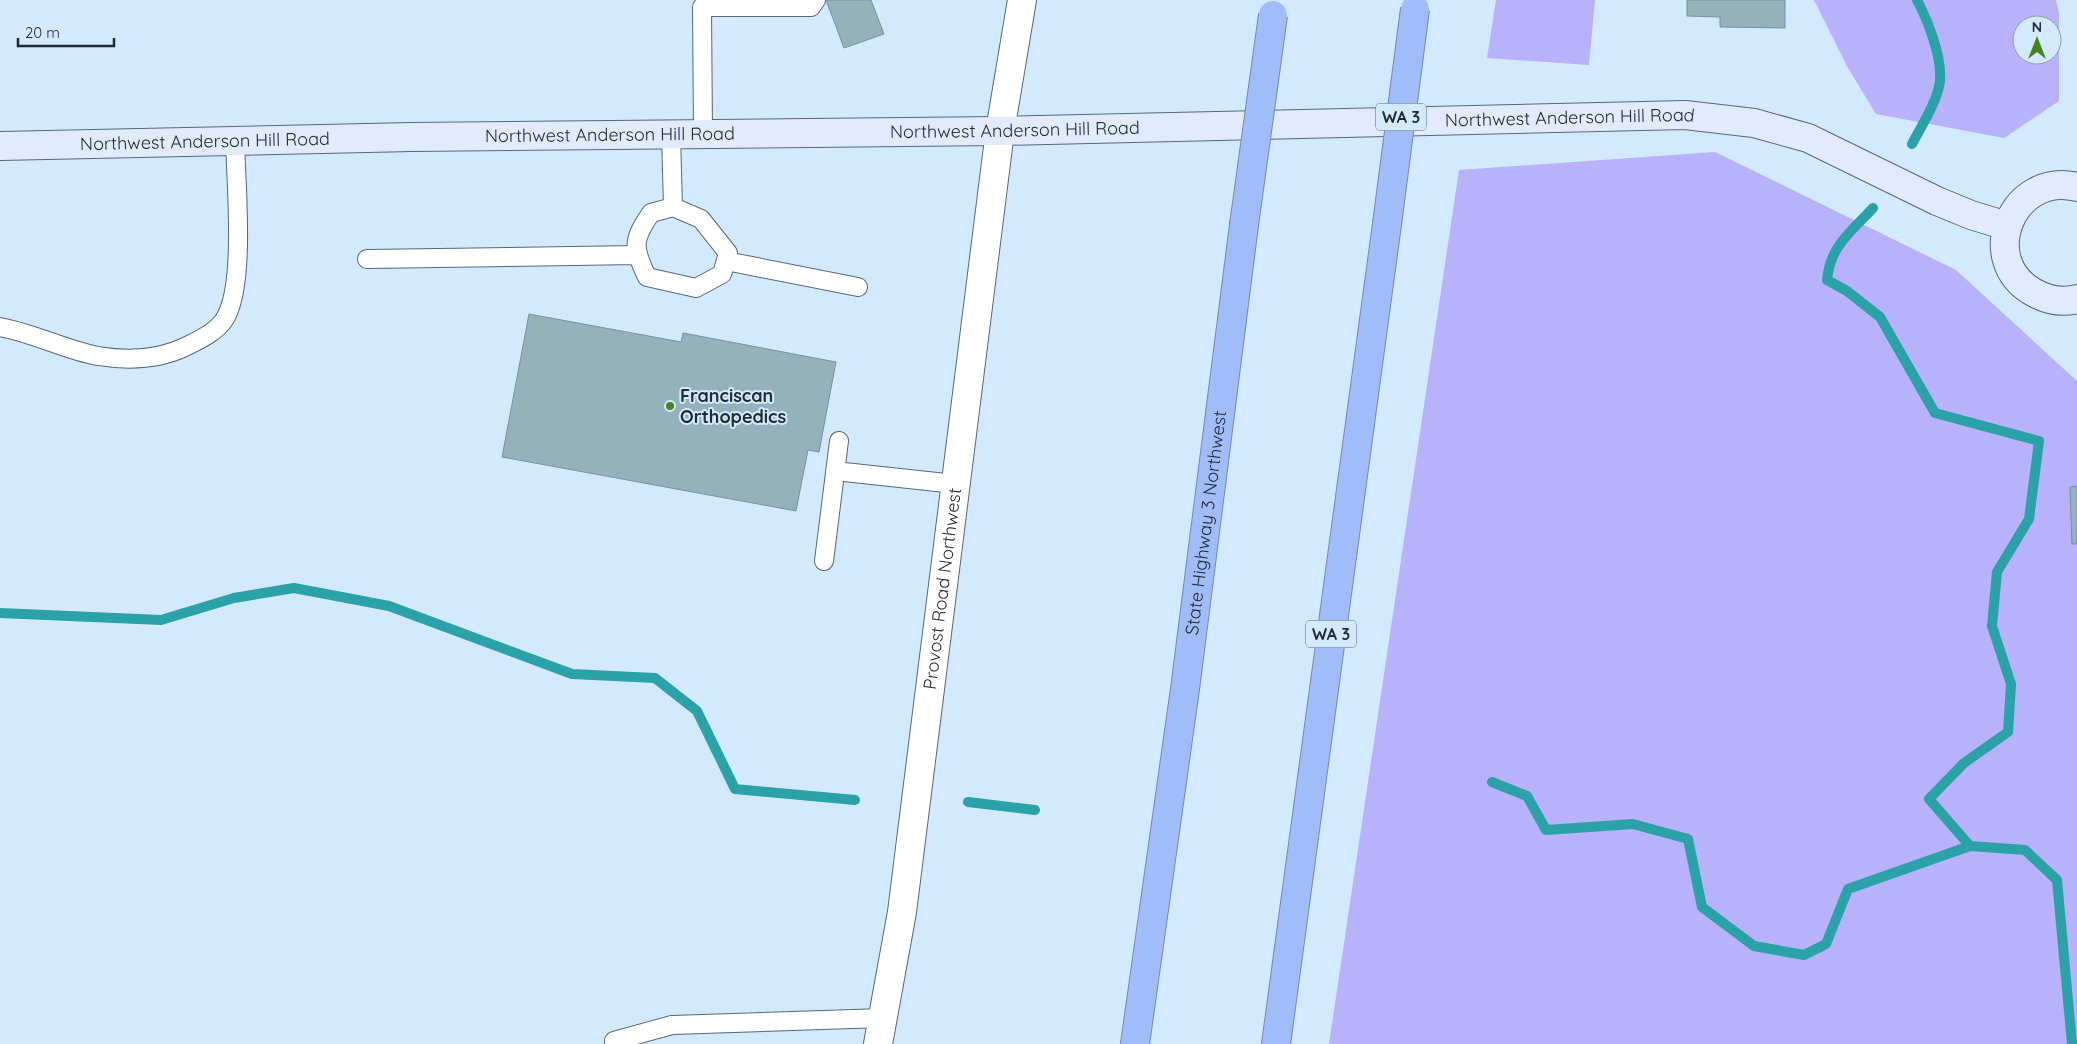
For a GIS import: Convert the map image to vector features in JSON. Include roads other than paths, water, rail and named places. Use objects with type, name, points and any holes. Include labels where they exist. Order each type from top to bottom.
[{"type":"highway","name":"WA 3","points":[[1276,1044],[1415,4]]},
{"type":"highway","name":"State Highway 3 Northwest","points":[[1135,1044],[1185,689],[1244,225],[1274,7]]},
{"type":"main road","name":"Northwest Anderson Hill Road","points":[[0,146],[671,134],[1000,131],[1693,115],[1754,123],[1808,138],[1937,201],[1971,215],[2007,226]]},
{"type":"main road","points":[[2077,187],[2056,186],[2031,194],[2013,214],[2007,226],[2005,243],[2007,260],[2014,275],[2026,288],[2041,297],[2058,301],[2077,299]]},
{"type":"street","name":"Provost Road Northwest","points":[[880,1031],[902,912],[1000,131],[1022,0]]},
{"type":"lane","points":[[703,134],[702,7],[811,7],[816,0]]},
{"type":"lane","points":[[671,134],[673,207]]},
{"type":"lane","points":[[0,327],[17,330],[97,356],[124,358],[147,359],[170,355],[201,339],[223,321],[234,299],[238,270],[236,141]]},
{"type":"lane","points":[[673,207],[701,220],[728,253],[722,274],[696,288],[647,278],[637,255],[638,233],[651,213],[673,207]]},
{"type":"lane","points":[[367,259],[637,255]]},
{"type":"lane","points":[[726,261],[858,287]]},
{"type":"lane","points":[[824,561],[839,441]]},
{"type":"lane","points":[[835,471],[955,484]]},
{"type":"lane","points":[[614,1041],[672,1025],[880,1031]]},
{"type":"waterway","points":[[1912,144],[1933,105],[1940,81],[1937,50],[1930,28],[1917,0]]},
{"type":"waterway","points":[[1873,208],[1837,249],[1832,258],[1827,280],[1847,291],[1880,317],[1935,413],[2039,441],[2029,519],[1997,572],[1992,626],[2011,684],[2008,732],[1964,763],[1929,799],[1970,846]]},
{"type":"waterway","points":[[0,613],[161,620],[234,598],[294,588],[389,606],[572,674],[655,678],[697,711],[735,789],[855,800]]},
{"type":"waterway","points":[[1492,782],[1527,796],[1546,830],[1633,824],[1688,839],[1702,907],[1754,946],[1804,955],[1826,944],[1848,889],[1970,846],[2025,850],[2057,880],[2072,1044]]},
{"type":"waterway","points":[[968,802],[1035,810]]},
{"type":"place","name":"Franciscan Orthopedics","points":[[670,406]]}]
